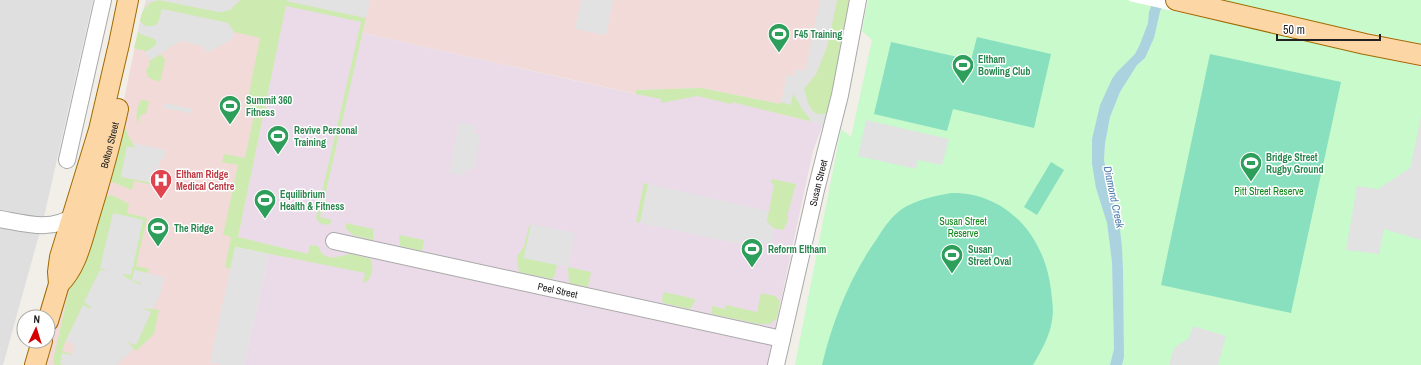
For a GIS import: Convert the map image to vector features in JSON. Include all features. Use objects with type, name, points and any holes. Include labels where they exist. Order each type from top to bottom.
[{"type":"main road","name":"Bolton Street","points":[[52,309],[59,284],[72,268],[74,236],[73,216],[107,99],[128,0]]},
{"type":"main road","name":"Bolton Street","points":[[74,236],[98,186],[112,134],[142,0]]},
{"type":"main road","points":[[1176,0],[1365,44],[1421,55]]},
{"type":"main road","points":[[35,365],[40,349]]},
{"type":"street","points":[[66,160],[103,0]]},
{"type":"street","name":"Susan Street","points":[[776,365],[816,190],[838,102],[858,0]]},
{"type":"street","points":[[34,226],[61,223],[73,216]]},
{"type":"street","points":[[0,219],[34,226],[51,234],[74,236]]},
{"type":"street","name":"Peel Street","points":[[334,241],[782,339]]},
{"type":"shaded area","points":[[0,0],[93,0],[44,217],[19,309],[16,309],[16,318],[3,365],[0,365]]},
{"type":"shaded area","points":[[146,0],[849,0],[833,89],[823,124],[778,114],[780,104],[702,88],[636,90],[636,94],[363,33],[365,23],[286,5],[236,247],[244,365],[45,365],[50,349],[56,349],[56,330],[84,244],[122,109],[141,17]]},
{"type":"shaded area","points":[[146,0],[159,0],[148,3],[144,10]]},
{"type":"shaded area","points":[[159,0],[240,0],[230,10],[219,12]]},
{"type":"shaded area","points":[[287,0],[370,0],[366,18]]},
{"type":"shaded area","points":[[581,0],[613,0],[606,35],[575,29]]},
{"type":"shaded area","points":[[820,0],[837,0],[827,47],[816,74],[804,89],[809,106],[813,112],[820,115],[827,113],[822,128],[819,123],[810,121],[793,93],[791,105],[781,102],[787,75],[794,76],[796,69],[805,71]]},
{"type":"shaded area","points":[[286,5],[365,23],[363,33],[635,94],[636,90],[702,88],[780,104],[778,114],[823,124],[813,151],[767,365],[244,365],[269,254],[236,247]]},
{"type":"shaded area","points":[[162,9],[228,23],[234,33],[234,38],[207,53],[202,46],[181,41],[150,60],[145,52],[155,46],[157,42],[155,39],[138,32],[140,21],[145,26],[155,26],[159,21]]},
{"type":"shaded area","points":[[165,103],[192,109],[191,113],[164,108]]},
{"type":"shaded area","points":[[1421,117],[1421,240],[1384,229],[1379,254],[1346,250],[1357,186],[1378,189],[1410,168]]},
{"type":"shaded area","points":[[866,120],[949,139],[942,165],[918,160],[916,169],[858,156]]},
{"type":"shaded area","points":[[459,122],[475,126],[474,133],[481,135],[474,170],[466,169],[464,176],[449,173]]},
{"type":"shaded area","points":[[133,143],[166,150],[164,160],[160,159],[155,183],[121,177],[127,146],[135,148]]},
{"type":"shaded area","points":[[648,184],[768,211],[767,221],[769,225],[774,228],[771,245],[745,240],[744,245],[640,223]]},
{"type":"shaded area","points":[[113,213],[143,220],[131,275],[123,274],[123,276],[140,285],[141,283],[132,280],[134,270],[164,277],[160,295],[153,309],[142,308],[151,312],[136,345],[127,341],[134,349],[116,365],[60,364],[62,353],[72,354],[75,345],[66,341],[83,305],[90,309],[92,308],[84,302],[100,270],[109,272],[100,268]]},
{"type":"shaded area","points":[[531,224],[575,233],[568,267],[524,258]]},
{"type":"shaded area","points":[[235,247],[269,254],[244,365],[220,365],[210,362]]},
{"type":"shaded area","points":[[1193,326],[1226,336],[1218,365],[1169,365],[1174,348],[1189,338]]},
{"type":"green space","points":[[159,0],[219,12],[231,9],[240,0],[287,0],[366,18],[320,217],[332,220],[330,224],[324,225],[316,218],[361,22],[286,6],[238,237],[308,254],[310,245],[318,246],[322,254],[331,258],[351,254],[371,259],[372,273],[366,282],[363,283],[365,273],[236,247],[230,269],[225,267],[231,237],[223,235],[238,165],[222,162],[224,154],[245,158],[254,115],[245,113],[260,38],[234,32],[228,23],[162,9],[158,23],[152,27],[145,26],[140,21],[142,13],[148,5]]},
{"type":"green space","points":[[837,0],[849,0],[840,57],[827,113],[817,114],[808,103],[804,89],[816,74],[827,47]]},
{"type":"green space","name":"Susan Street Reserve","points":[[868,0],[1129,0],[1151,6],[1148,23],[1135,54],[1117,72],[1100,105],[1092,139],[1092,164],[1107,223],[1112,262],[1114,349],[1110,365],[795,365],[841,129],[851,137],[872,40],[862,31]]},
{"type":"green space","points":[[1227,0],[1421,0],[1421,44],[1226,3]]},
{"type":"green space","name":"Pitt Street Reserve","points":[[1161,8],[1222,22],[1223,17],[1301,40],[1421,67],[1421,365],[1122,365],[1124,357],[1123,270],[1117,211],[1109,188],[1104,160],[1105,144],[1110,117],[1120,92],[1137,65],[1145,58],[1154,38]]},
{"type":"green space","points":[[138,32],[155,40],[157,45],[145,52],[144,50],[134,48]]},
{"type":"green space","name":"Eltham Bowling Club","points":[[977,37],[1051,54],[1034,128],[953,109],[947,131],[874,114],[891,42],[971,60]]},
{"type":"green space","points":[[161,54],[165,60],[160,82],[149,78],[146,71],[150,64],[149,61]]},
{"type":"green space","name":"Bridge Street Rugby Ground","points":[[1210,54],[1341,82],[1291,313],[1161,285]]},
{"type":"green space","points":[[702,88],[780,104],[781,102],[791,104],[793,92],[810,119],[809,121],[732,102],[731,104],[697,96],[661,103],[661,99],[636,94],[636,90]]},
{"type":"green space","points":[[141,100],[149,101],[146,113],[140,116],[138,124],[137,112],[138,105]]},
{"type":"green space","points":[[123,123],[135,148],[127,147],[121,177],[169,186],[168,188],[134,181],[132,190],[112,182],[109,179]]},
{"type":"green space","points":[[1051,162],[1064,170],[1037,215],[1024,207]]},
{"type":"green space","points":[[772,179],[796,184],[788,212],[788,221],[783,230],[773,228],[767,221],[774,184],[771,183]]},
{"type":"green space","points":[[644,183],[648,184],[640,223],[636,222]]},
{"type":"green space","name":"Susan Street Oval","points":[[951,193],[971,195],[989,200],[1006,209],[1020,221],[1041,252],[1051,290],[1053,316],[1047,338],[1033,365],[822,365],[837,314],[851,282],[868,252],[886,226],[895,215],[907,206],[925,199]]},
{"type":"green space","points":[[110,195],[116,197],[129,204],[127,213],[147,218],[136,266],[149,269],[148,273],[134,270],[142,283],[139,285],[122,275],[122,273],[131,275],[101,268],[109,272],[100,270],[92,308],[90,309],[83,305],[62,351],[72,354],[60,364],[66,365],[55,365],[53,362],[54,356],[70,286],[105,197]]},
{"type":"green space","points":[[346,223],[373,229],[373,240],[353,235],[346,229]]},
{"type":"green space","points":[[531,224],[524,258],[557,265],[555,275],[552,279],[519,272],[517,256],[524,247],[529,226]]},
{"type":"green space","points":[[399,235],[424,240],[422,251],[400,246]]},
{"type":"green space","points":[[568,267],[591,272],[588,287],[569,283]]},
{"type":"green space","points":[[664,292],[695,299],[694,303],[690,309],[663,303],[662,298]]},
{"type":"green space","points":[[761,293],[775,296],[780,301],[777,318],[770,324],[759,324],[712,314],[712,306],[725,309],[726,305],[757,312]]},
{"type":"green space","points":[[142,308],[159,310],[154,334],[136,351],[127,341],[136,345],[151,312]]},
{"type":"water","points":[[1153,0],[1164,0],[1154,38],[1145,58],[1137,65],[1120,92],[1110,117],[1105,144],[1104,160],[1109,188],[1119,220],[1123,270],[1124,357],[1122,365],[1110,365],[1114,349],[1112,262],[1107,223],[1096,188],[1092,164],[1092,139],[1100,105],[1112,79],[1135,54],[1148,23],[1149,12]]},
{"type":"pier","points":[[1129,0],[1227,0],[1222,22]]},
{"type":"place","name":"F45 Training","points":[[779,54]]},
{"type":"place","name":"Eltham Bowling Club","points":[[963,84]]},
{"type":"place","name":"Summit 360 Fitness","points":[[230,126]]},
{"type":"place","name":"Revive Personal Training","points":[[278,156]]},
{"type":"place","name":"Bridge Street Rugby Ground","points":[[1251,182]]},
{"type":"place","name":"Eltham Ridge Medical Centre","points":[[161,200]]},
{"type":"place","name":"Equilibrium Health & Fitness","points":[[265,220]]},
{"type":"place","name":"The Ridge","points":[[158,248]]},
{"type":"place","name":"Reform Eltham","points":[[752,268]]},
{"type":"place","name":"Susan Street Oval","points":[[952,274]]},
{"type":"water label","name":"Diamond Creek","points":[[1114,197]]}]
